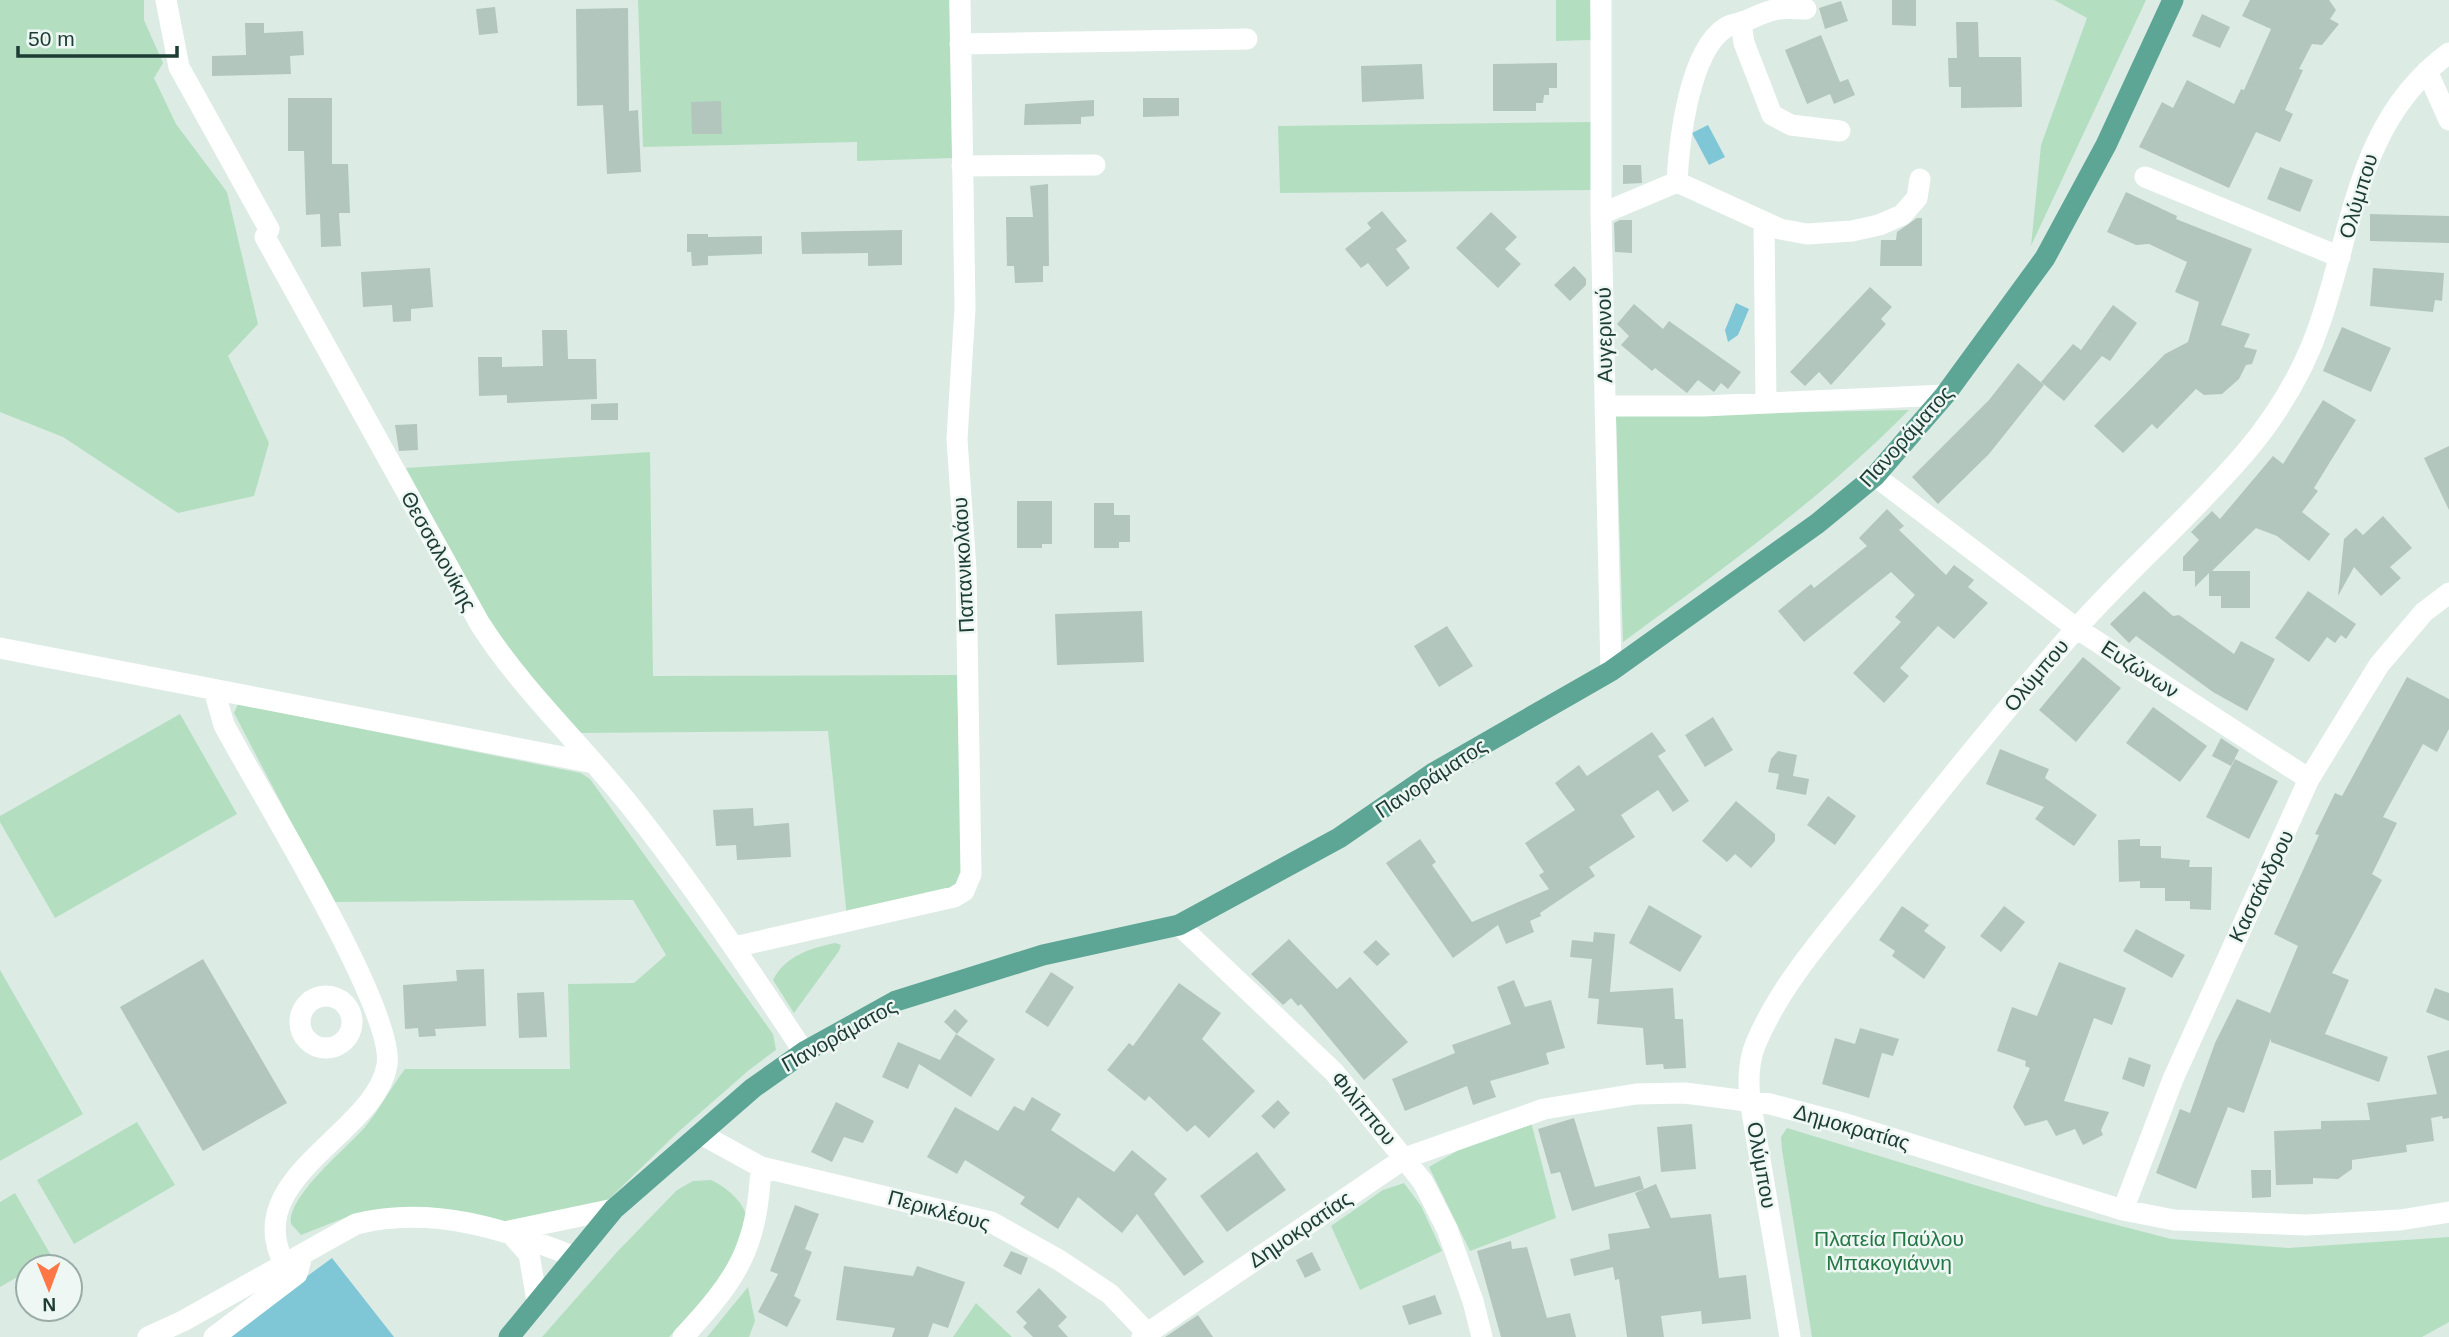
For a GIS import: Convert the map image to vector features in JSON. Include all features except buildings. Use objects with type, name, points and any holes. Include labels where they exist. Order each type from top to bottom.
[{"type":"main road","name":"Πανοράματος","points":[[509,1337],[614,1209],[753,1088],[804,1052],[896,1002],[1043,955],[1179,925],[1339,838],[1435,772],[1611,671],[1818,523],[1875,476],[1945,395],[2045,258],[2106,145],[2172,0]]},
{"type":"street","name":"Θεσσαλονίκης","points":[[166,0],[179,67],[269,229],[265,237],[464,598],[503,658],[632,808],[734,947],[804,1052]]},
{"type":"street","name":"Παπανικολάου","points":[[734,947],[954,897],[964,891],[971,874],[966,570],[957,439],[965,308],[960,0]]},
{"type":"street","name":"Αυγερινού","points":[[1601,0],[1601,214],[1611,671]]},
{"type":"street","points":[[1677,182],[1680,131],[1703,51],[1727,25],[1741,23],[1775,7],[1806,9]]},
{"type":"street","points":[[1741,23],[1744,43],[1772,115],[1791,125],[1840,131]]},
{"type":"street","points":[[960,44],[1247,39]]},
{"type":"street","name":"Ολύμπου","points":[[1790,1337],[1750,1100],[1749,1072],[1757,1040],[1802,967],[1935,796],[2076,628],[2228,472],[2280,406],[2315,338],[2378,135],[2427,71],[2449,53]]},
{"type":"street","points":[[2427,71],[2449,120]]},
{"type":"street","points":[[962,166],[1095,165]]},
{"type":"street","points":[[2145,177],[2340,257]]},
{"type":"street","points":[[1601,214],[1677,182],[1715,197],[1764,223],[1807,234],[1879,225],[1902,215],[1917,198],[1920,179]]},
{"type":"street","points":[[1764,223],[1766,403]]},
{"type":"street","points":[[1605,406],[1766,403],[1945,395]]},
{"type":"street","name":"Ευζώνων","points":[[1875,476],[2076,628],[2309,779]]},
{"type":"street","name":"Κασσάνδρου","points":[[2123,1210],[2173,1079],[2309,779],[2379,664],[2424,612],[2449,593]]},
{"type":"street","points":[[0,648],[594,763]]},
{"type":"street","points":[[214,690],[224,725],[325,907],[379,1021],[387,1065],[378,1091],[302,1171],[277,1215],[275,1238],[294,1259],[297,1274],[214,1337]]},
{"type":"street","name":"Φιλίππου","points":[[1179,925],[1334,1072],[1423,1182],[1447,1229],[1473,1301],[1482,1337]]},
{"type":"street","points":[[352,1024],[379,1021]]},
{"type":"street","name":"Δημοκρατίας","points":[[1147,1335],[1405,1158],[1544,1109],[1595,1098],[1663,1092],[1750,1100],[1846,1124],[2123,1210],[2191,1222],[2281,1226],[2363,1223],[2449,1212]]},
{"type":"street","name":"Περικλέους","points":[[701,1134],[761,1167],[991,1222],[1059,1260],[1110,1294],[1147,1335]]},
{"type":"street","points":[[683,1337],[727,1285],[745,1257],[756,1222],[761,1167]]},
{"type":"street","points":[[509,1231],[614,1209]]},
{"type":"street","points":[[148,1337],[356,1224],[383,1217],[445,1220],[509,1231],[575,1257]]},
{"type":"street","points":[[509,1231],[528,1254],[537,1301]]},
{"type":"green space","points":[[0,0],[144,0],[144,20],[163,63],[154,78],[176,124],[227,192],[258,324],[228,356],[269,443],[254,496],[178,513],[63,437],[0,412]]},
{"type":"green space","points":[[638,0],[949,0],[952,158],[857,161],[857,142],[643,147]]},
{"type":"green space","points":[[1556,0],[1590,0],[1591,40],[1556,41]]},
{"type":"green space","points":[[2054,0],[2146,0],[2031,246],[2041,145],[2087,18]]},
{"type":"green space","points":[[1592,122],[1591,190],[1280,193],[1278,126]]},
{"type":"green space","points":[[1909,410],[1807,503],[1623,642],[1616,416]]},
{"type":"green space","points":[[650,452],[653,676],[957,675],[962,874],[957,890],[847,918],[828,731],[577,733],[491,626],[406,468]]},
{"type":"green space","points":[[238,704],[581,773],[590,779],[773,1034],[776,1050],[676,1134],[607,1201],[508,1224],[357,1213],[301,1235],[291,1224],[292,1213],[298,1200],[365,1127],[405,1069],[570,1069],[568,984],[634,983],[666,955],[633,900],[333,902],[234,713]]},
{"type":"green space","points":[[180,714],[237,814],[55,918],[0,822],[0,816]]},
{"type":"green space","points":[[835,943],[841,945],[839,951],[794,1013],[773,980],[792,959]]},
{"type":"green space","points":[[0,970],[83,1114],[0,1161]]},
{"type":"green space","points":[[137,1122],[175,1185],[74,1244],[37,1180]]},
{"type":"green space","points":[[1531,1122],[1556,1218],[1470,1251],[1429,1167],[1464,1147]]},
{"type":"green space","name":"Πλατεία Παύλου Μπακογιάννη","points":[[1787,1128],[2044,1206],[2171,1239],[2288,1248],[2449,1237],[2449,1322],[2422,1337],[1812,1337],[1782,1150],[1781,1137]]},
{"type":"green space","points":[[711,1180],[734,1196],[745,1211],[748,1220],[746,1239],[709,1291],[669,1337],[542,1337],[617,1252],[677,1190],[693,1181]]},
{"type":"green space","points":[[1404,1183],[1421,1206],[1442,1251],[1360,1290],[1331,1226],[1383,1190]]},
{"type":"green space","points":[[15,1193],[50,1253],[14,1253],[14,1279],[0,1287],[0,1202]]},
{"type":"green space","points":[[748,1287],[755,1321],[749,1337],[707,1337]]},
{"type":"green space","points":[[976,1303],[1012,1337],[953,1337]]},
{"type":"water","points":[[1708,125],[1725,157],[1709,165],[1692,133]]},
{"type":"water","points":[[1736,303],[1749,309],[1738,335],[1728,342],[1725,330]]},
{"type":"water","points":[[332,1258],[394,1337],[224,1337]]}]
